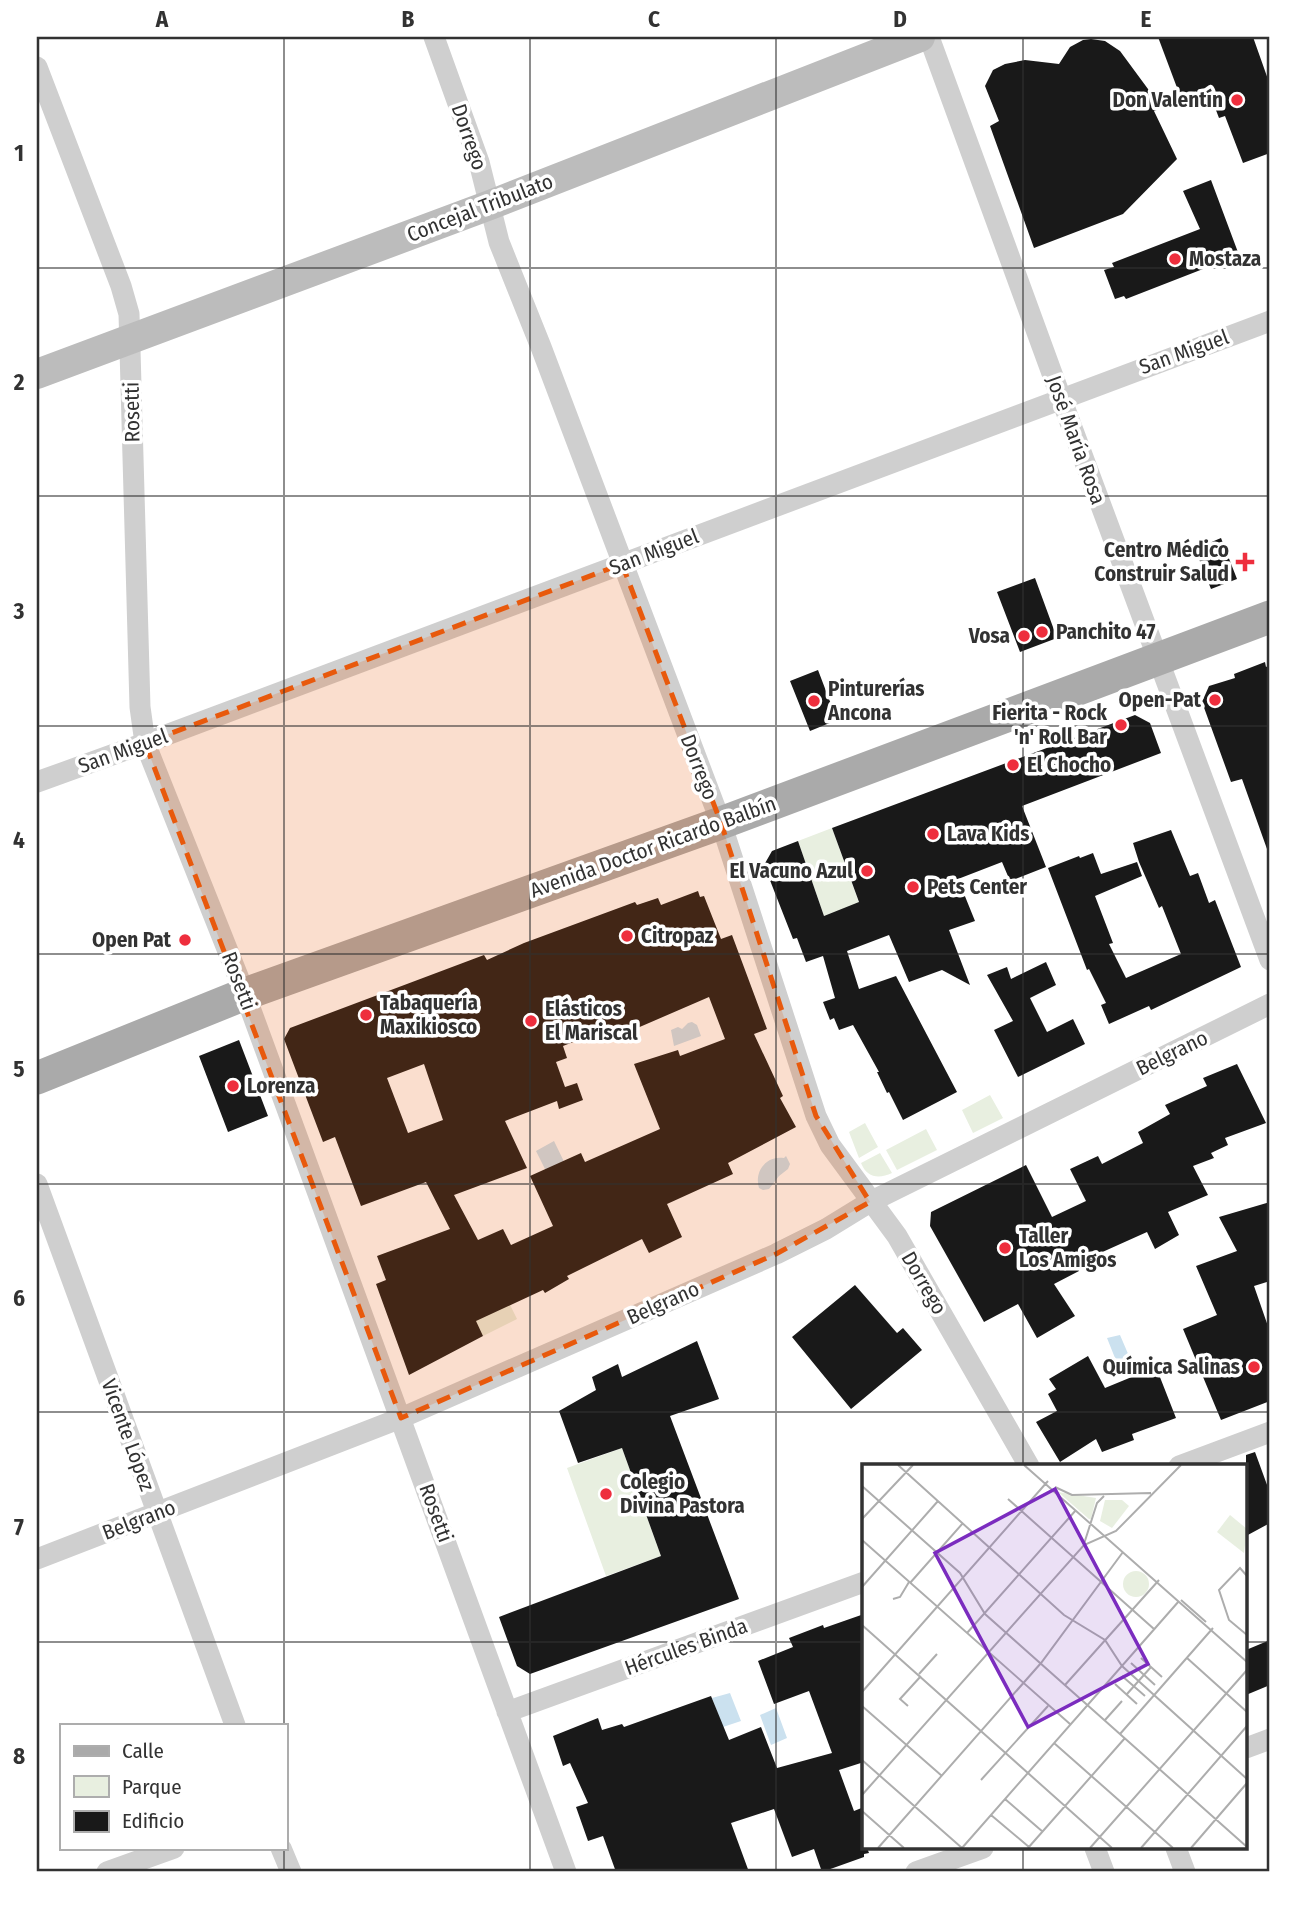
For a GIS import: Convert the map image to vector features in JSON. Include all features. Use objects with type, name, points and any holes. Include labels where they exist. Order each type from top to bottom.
[{"type":"main road","name":"Avenida Doctor Ricardo Balbín","points":[[37,1078],[245,994],[721,823],[1270,617]]},
{"type":"street","name":"Dorrego","points":[[434,37],[479,162],[499,242],[721,823],[817,1116],[830,1145],[897,1236],[1028,1464]]},
{"type":"street","name":"Concejal Tribulato","points":[[37,374],[490,205],[920,37]]},
{"type":"street","name":"José María Rosa","points":[[929,37],[1270,960]]},
{"type":"street","name":"Rosetti","points":[[37,67],[121,286],[129,314],[140,707],[145,743],[245,994],[566,1872]]},
{"type":"street","name":"San Miguel","points":[[37,782],[1270,321]]},
{"type":"street","name":"Belgrano","points":[[37,1559],[401,1418],[776,1254],[826,1229],[870,1202],[1270,1004]]},
{"type":"street","name":"Vicente López","points":[[37,1184],[235,1724]]},
{"type":"street","points":[[1184,1464],[1270,1432]]},
{"type":"street","name":"Hércules Binda","points":[[507,1712],[862,1583]]},
{"type":"street","points":[[1248,1747],[1270,1739]]},
{"type":"street","points":[[107,1872],[168,1850]]},
{"type":"street","points":[[282,1850],[291,1872]]},
{"type":"street","points":[[916,1872],[977,1850]]},
{"type":"street","points":[[1096,1850],[1104,1872]]},
{"type":"street","points":[[1177,1850],[1185,1872]]},
{"type":"highlighted area","points":[[622,564],[721,823],[816,1116],[870,1202],[776,1254],[401,1418],[145,743]]},
{"type":"green space","points":[[832,828],[859,903],[824,916],[798,841]]},
{"type":"green space","points":[[990,1095],[1003,1118],[973,1133],[962,1110]]},
{"type":"green space","points":[[865,1123],[878,1147],[859,1158],[849,1132]]},
{"type":"green space","points":[[926,1129],[937,1150],[897,1170],[886,1150]]},
{"type":"green space","points":[[880,1153],[892,1173],[874,1176],[867,1172],[861,1163]]},
{"type":"green space","points":[[480,1244],[517,1319],[483,1336],[445,1258]]},
{"type":"green space","points":[[622,1448],[661,1556],[606,1576],[567,1468]]},
{"type":"water","points":[[692,1022],[697,1025],[701,1036],[674,1046],[671,1030],[678,1027],[682,1029]]},
{"type":"water","points":[[554,1141],[570,1174],[552,1183],[536,1151]]},
{"type":"water","points":[[786,1156],[790,1164],[788,1169],[769,1189],[759,1188],[758,1176],[763,1166],[772,1159]]},
{"type":"water","points":[[1120,1335],[1132,1363],[1119,1368],[1107,1338]]},
{"type":"water","points":[[730,1693],[741,1721],[723,1727],[712,1698]]},
{"type":"water","points":[[776,1708],[787,1738],[771,1745],[760,1715]]},
{"type":"building","name":"Don Valentín","points":[[1158,37],[1253,37],[1270,85],[1270,153],[1243,163],[1225,116],[1219,118],[1209,92],[1182,101]]},
{"type":"building","points":[[1091,39],[1105,41],[1120,51],[1162,108],[1154,111],[1177,159],[1123,214],[1034,248],[990,126],[999,121],[985,86],[993,70],[1005,64],[1025,60],[1059,64],[1070,47]]},
{"type":"building","name":"Mostaza","points":[[1211,180],[1239,255],[1126,299],[1124,296],[1115,299],[1104,270],[1114,267],[1112,263],[1200,229],[1183,191]]},
{"type":"building","points":[[1221,538],[1237,579],[1211,589],[1195,549]]},
{"type":"building","points":[[1035,578],[1057,638],[1020,652],[997,592]]},
{"type":"building","points":[[1265,662],[1266,667],[1270,665],[1270,849],[1267,849],[1242,779],[1231,782],[1202,702],[1209,686],[1235,678],[1234,674]]},
{"type":"building","name":"Pinturerías Ancona","points":[[818,670],[837,720],[810,731],[790,681]]},
{"type":"building","points":[[1135,715],[1150,723],[1161,753],[1022,806],[1046,867],[1010,881],[1002,862],[958,879],[975,921],[949,930],[970,985],[942,970],[909,982],[889,935],[847,951],[859,989],[896,976],[957,1092],[903,1120],[853,1025],[839,1030],[834,1018],[830,1020],[823,1002],[835,998],[823,956],[806,962],[797,938],[793,939],[764,865],[772,851],[798,841],[824,916],[859,902],[832,828]]},
{"type":"building","points":[[1171,830],[1190,876],[1198,873],[1209,903],[1215,900],[1241,967],[1151,1010],[1149,1006],[1109,1024],[1101,1005],[1106,1003],[1089,969],[1087,970],[1048,868],[1093,853],[1101,874],[1137,862],[1142,876],[1095,896],[1113,943],[1109,944],[1126,978],[1181,954],[1133,843]]},
{"type":"building","points":[[698,891],[700,897],[704,896],[721,939],[732,935],[767,1029],[754,1034],[783,1096],[780,1098],[796,1127],[728,1163],[733,1174],[667,1204],[682,1237],[649,1253],[642,1239],[567,1276],[569,1279],[545,1293],[543,1290],[476,1321],[483,1336],[409,1375],[376,1284],[386,1280],[377,1256],[450,1229],[426,1182],[361,1206],[335,1137],[323,1142],[284,1039],[290,1028],[484,955],[487,960],[524,943],[635,902],[637,905],[658,898],[661,905]],"holes":[[[709,997],[725,1039],[680,1056],[678,1050],[634,1064],[660,1129],[585,1162],[581,1153],[530,1176],[553,1226],[511,1245],[503,1229],[478,1240],[454,1195],[527,1168],[505,1121],[557,1101],[559,1109],[583,1100],[577,1083],[565,1087],[556,1062],[567,1058],[563,1046],[601,1031],[605,1042]],[[424,1064],[443,1120],[408,1133],[387,1078]]]},
{"type":"building","points":[[1046,962],[1056,985],[1030,998],[1047,1032],[1073,1019],[1085,1044],[1018,1077],[994,1030],[1013,1021],[987,975],[1007,967],[1011,979]]},
{"type":"building","name":"Lorenza","points":[[239,1040],[268,1116],[228,1132],[199,1056]]},
{"type":"building","points":[[1237,1064],[1266,1123],[1225,1138],[1228,1145],[1211,1153],[1214,1158],[1193,1166],[1208,1195],[1168,1212],[1179,1235],[1155,1249],[1147,1232],[1098,1254],[1100,1257],[1054,1284],[1075,1316],[1037,1338],[1018,1304],[984,1322],[930,1226],[931,1212],[1026,1165],[1052,1217],[1086,1201],[1070,1169],[1098,1156],[1102,1164],[1143,1143],[1138,1132],[1170,1114],[1165,1105],[1207,1086],[1203,1078]]},
{"type":"building","points":[[1270,1202],[1270,1281],[1254,1286],[1270,1332],[1270,1401],[1221,1420],[1183,1329],[1217,1315],[1196,1266],[1237,1251],[1219,1217]]},
{"type":"building","points":[[855,1285],[897,1333],[903,1328],[922,1350],[851,1409],[792,1337]]},
{"type":"building","points":[[697,1341],[719,1399],[670,1416],[739,1599],[530,1674],[517,1666],[499,1617],[661,1556],[622,1448],[578,1463],[559,1411],[596,1390],[592,1377],[618,1364],[622,1377]]},
{"type":"building","points":[[1088,1356],[1105,1388],[1156,1367],[1176,1418],[1132,1434],[1134,1440],[1102,1452],[1096,1439],[1060,1462],[1036,1422],[1057,1411],[1048,1394],[1056,1389],[1049,1379]]},
{"type":"building","points":[[1255,1452],[1270,1493],[1270,1523],[1248,1535],[1248,1464],[1246,1455]]},
{"type":"building","points":[[862,1615],[862,1763],[839,1770],[854,1811],[862,1808],[862,1850],[868,1850],[869,1853],[822,1872],[814,1849],[792,1857],[774,1809],[731,1823],[749,1872],[616,1872],[603,1836],[588,1841],[576,1807],[588,1803],[570,1763],[563,1766],[553,1736],[598,1718],[602,1730],[622,1724],[624,1727],[711,1696],[729,1740],[761,1727],[777,1768],[832,1753],[809,1691],[774,1704],[758,1661],[793,1647],[789,1638],[823,1625],[824,1628]]},
{"type":"building","points":[[1270,1640],[1270,1685],[1248,1694],[1248,1649]]},
{"type":"place","name":"Don Valentín","points":[[1237,100]]},
{"type":"place","name":"Mostaza","points":[[1175,259]]},
{"type":"place","name":"Centro Médico Construir Salud","points":[[1245,562]]},
{"type":"place","name":"Panchito 47","points":[[1042,632]]},
{"type":"place","name":"Vosa","points":[[1024,636]]},
{"type":"place","name":"Open-Pat","points":[[1215,700]]},
{"type":"place","name":"Pinturerías Ancona","points":[[814,701]]},
{"type":"place","name":"Fierita - Rock 'n' Roll Bar","points":[[1121,725]]},
{"type":"place","name":"El Chocho","points":[[1013,765]]},
{"type":"place","name":"Lava Kids","points":[[933,834]]},
{"type":"place","name":"El Vacuno Azul","points":[[867,871]]},
{"type":"place","name":"Pets Center","points":[[913,887]]},
{"type":"place","name":"Citropaz","points":[[627,936]]},
{"type":"place","name":"Open Pat","points":[[185,940]]},
{"type":"place","name":"Tabaquería Maxikiosco","points":[[366,1015]]},
{"type":"place","name":"Elásticos El Mariscal","points":[[531,1021]]},
{"type":"place","name":"Lorenza","points":[[233,1086]]},
{"type":"place","name":"Taller Los Amigos","points":[[1005,1248]]},
{"type":"place","name":"Química Salinas","points":[[1254,1367]]},
{"type":"place","name":"Colegio Divina Pastora","points":[[606,1494]]}]
